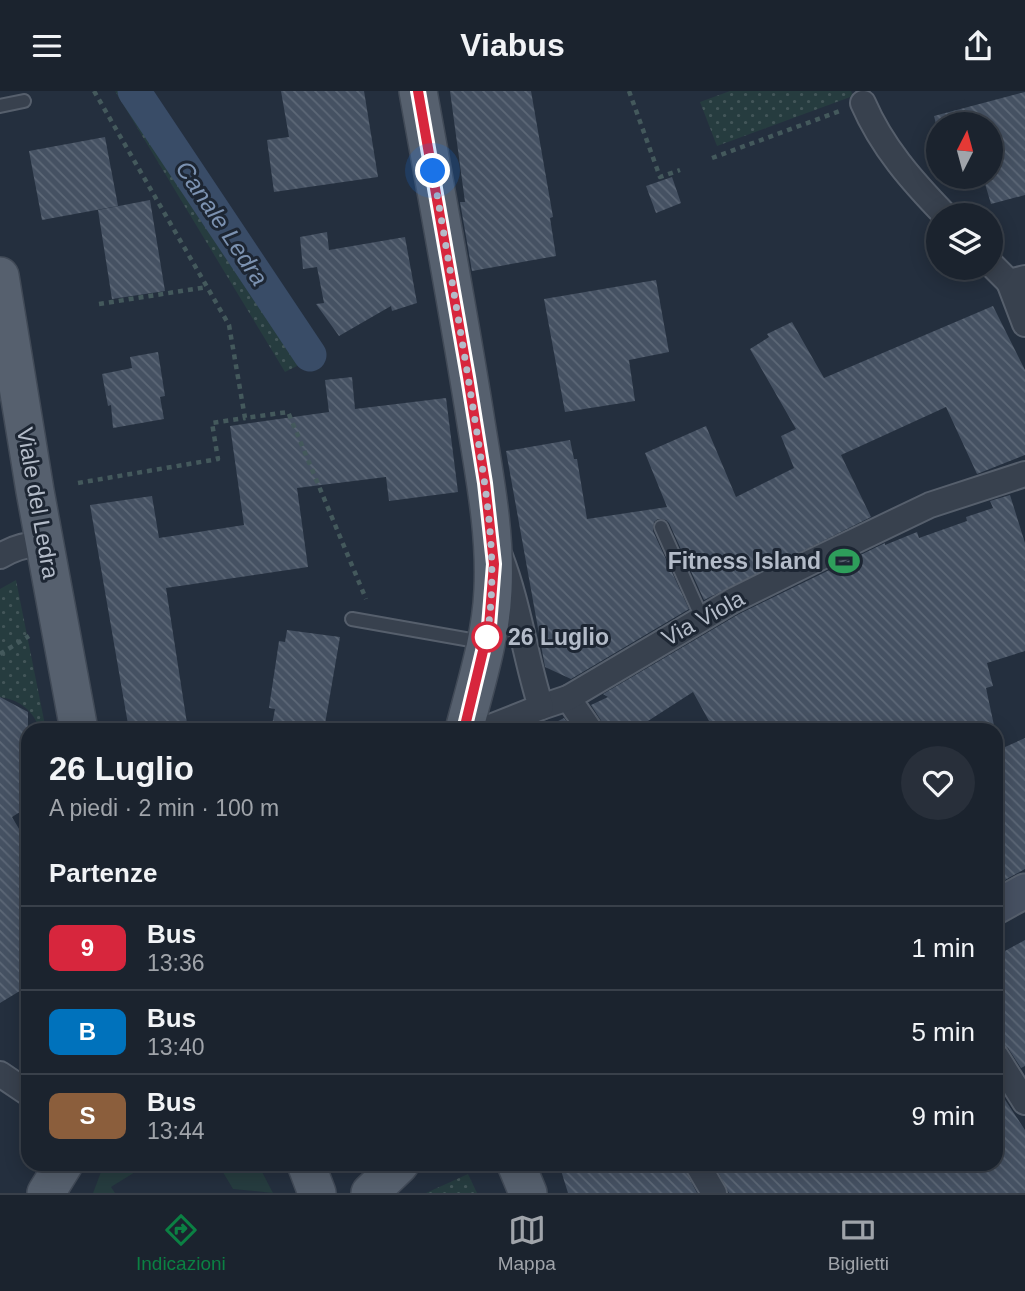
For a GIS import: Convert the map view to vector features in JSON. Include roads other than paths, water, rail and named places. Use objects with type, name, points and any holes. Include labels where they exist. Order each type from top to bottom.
[{"type":"main road","points":[[418,91],[468,377],[491,535],[493,589],[486,642],[466,723]]},
{"type":"main road","name":"Viale del Ledra","points":[[0,276],[78,723]]},
{"type":"main road","points":[[46,1193],[60,1171]]},
{"type":"main road","points":[[54,1193],[62,1171]]},
{"type":"main road","points":[[309,1171],[317,1193]]},
{"type":"main road","points":[[370,1193],[393,1171]]},
{"type":"main road","points":[[519,1171],[528,1193]]},
{"type":"street","points":[[863,103],[892,156],[934,203]]},
{"type":"street","points":[[1017,280],[1025,324]]},
{"type":"street","name":"Via Viola","points":[[501,723],[568,698],[702,618],[930,505],[1025,474]]},
{"type":"street","points":[[491,535],[513,588],[532,678],[541,707]]},
{"type":"street","points":[[0,556],[19,547],[39,544],[46,546]]},
{"type":"street","points":[[568,698],[585,723]]},
{"type":"street","points":[[1003,903],[1025,891]]},
{"type":"street","points":[[1003,1067],[1025,1101]]},
{"type":"street","points":[[0,1074],[21,1088]]},
{"type":"street","points":[[701,1171],[714,1193]]},
{"type":"lane","points":[[0,106],[24,101]]},
{"type":"lane","points":[[661,527],[702,618]]},
{"type":"lane","points":[[352,619],[486,642]]},
{"type":"waterway","name":"Canale Ledra","points":[[134,91],[310,355]]},
{"type":"place","name":"Fitness Island","points":[[844,561]]},
{"type":"place","name":"26 Luglio","points":[[487,637]]}]
